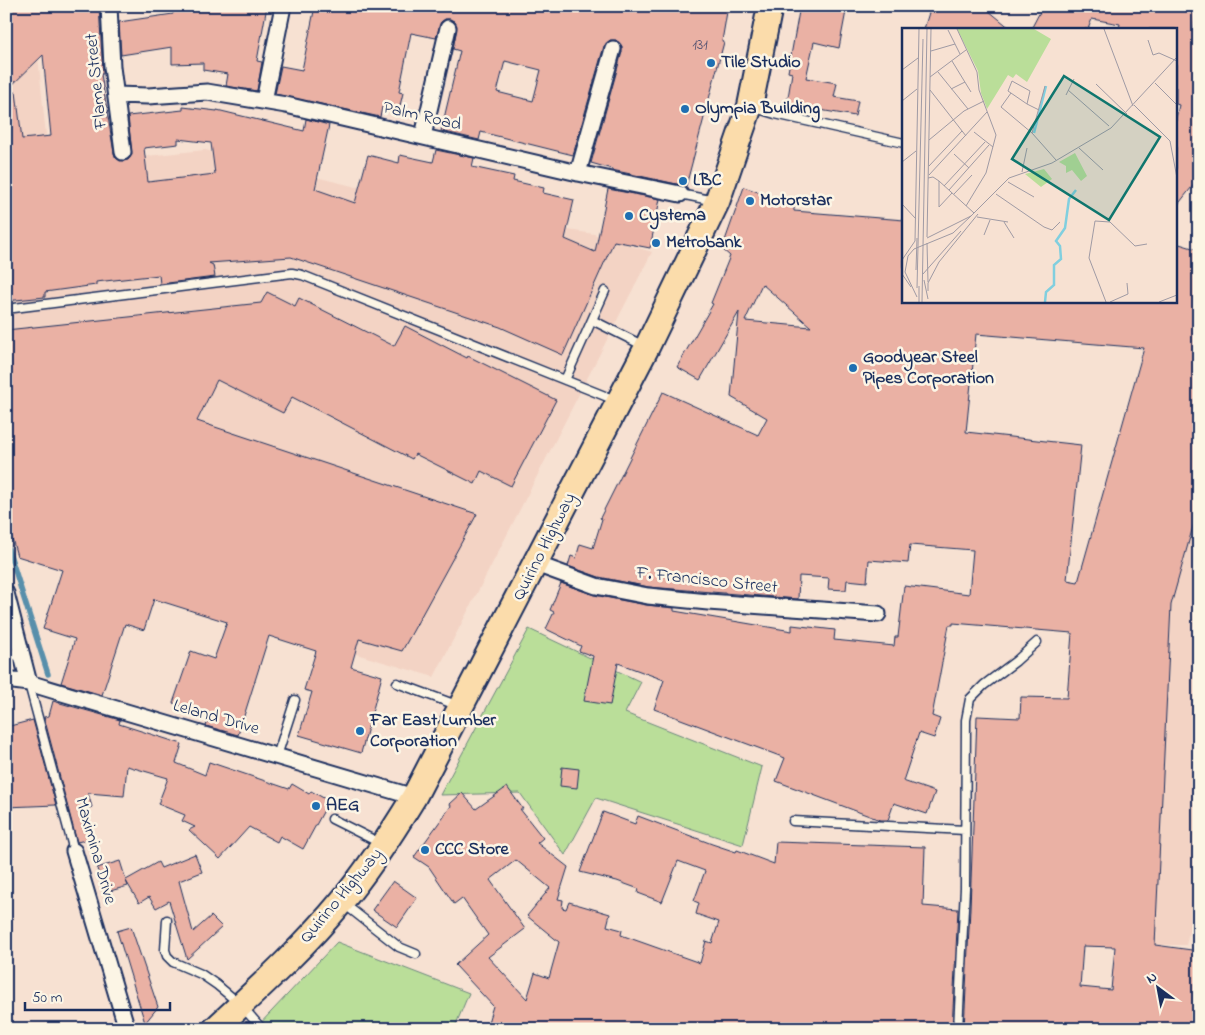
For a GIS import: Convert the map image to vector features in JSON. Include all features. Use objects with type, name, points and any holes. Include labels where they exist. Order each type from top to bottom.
[{"type":"main road","name":"Quirino Highway","points":[[215,1029],[282,965],[342,902],[384,846],[414,797],[619,402],[717,202],[750,106],[770,6]]},
{"type":"street","name":"Flame Street","points":[[109,6],[112,66],[123,152]]},
{"type":"street","points":[[264,101],[283,6]]},
{"type":"street","points":[[423,136],[448,28]]},
{"type":"street","points":[[578,173],[612,49]]},
{"type":"street","name":"Palm Road","points":[[116,95],[148,96],[207,92],[264,101],[578,173],[680,194]]},
{"type":"street","name":"F. Francisco Street","points":[[536,564],[596,586],[648,596],[878,614]]},
{"type":"street","points":[[6,594],[29,683]]},
{"type":"street","name":"Leland Drive","points":[[6,680],[29,683],[414,797]]},
{"type":"street","name":"Maximina Drive","points":[[74,851],[127,1029]]},
{"type":"lane","points":[[750,106],[775,114],[902,143]]},
{"type":"lane","name":"Palm Road","points":[[680,194],[717,202]]},
{"type":"lane","points":[[6,309],[292,273],[302,275],[619,402]]},
{"type":"lane","points":[[565,380],[605,290]]},
{"type":"lane","points":[[592,320],[647,347]]},
{"type":"lane","points":[[958,1029],[965,888],[966,720],[970,699],[984,685],[1016,661],[1037,642]]},
{"type":"lane","points":[[6,651],[23,658]]},
{"type":"lane","name":"Maximina Drive","points":[[29,683],[74,851]]},
{"type":"lane","points":[[397,683],[461,707]]},
{"type":"lane","points":[[277,756],[294,700]]},
{"type":"lane","points":[[332,819],[384,846]]},
{"type":"lane","points":[[794,821],[964,830]]},
{"type":"lane","points":[[342,902],[399,946],[416,954]]},
{"type":"lane","points":[[167,920],[164,950],[167,956],[173,962],[201,974],[217,984],[241,1005],[262,1029]]},
{"type":"shaded area","points":[[6,6],[33,6],[49,166],[205,150],[471,215],[594,234],[652,252],[434,677],[12,552],[6,534]]},
{"type":"shaded area","points":[[1199,472],[1199,923],[1191,923],[1186,945],[1153,945],[1164,593]]},
{"type":"green space","points":[[529,629],[641,682],[625,713],[762,767],[743,845],[596,798],[565,855],[520,793],[440,795]]},
{"type":"green space","points":[[337,942],[469,993],[454,1029],[255,1029]]},
{"type":"building","points":[[6,6],[99,6],[103,74],[101,74],[114,153],[120,161],[128,160],[132,155],[128,116],[183,110],[183,107],[217,110],[304,131],[306,119],[329,125],[315,189],[355,203],[368,155],[399,163],[400,155],[433,162],[436,150],[474,158],[472,167],[514,176],[513,181],[544,188],[543,193],[574,200],[565,239],[595,252],[608,189],[660,199],[650,248],[614,241],[563,355],[500,327],[291,257],[209,263],[213,265],[215,277],[160,284],[159,275],[96,282],[96,285],[45,292],[45,297],[6,301],[6,93],[16,92],[22,139],[51,136],[43,55],[6,91]],"holes":[[[178,139],[211,143],[215,174],[148,182],[144,148],[178,144]]]},
{"type":"building","points":[[189,6],[267,6],[257,61],[262,62],[257,91],[226,86],[228,74],[203,70],[203,63],[172,64],[172,47],[121,55],[119,22],[173,14],[173,8]]},
{"type":"building","points":[[315,6],[728,6],[722,41],[724,42],[686,186],[612,170],[591,163],[622,52],[622,46],[616,40],[610,40],[604,46],[573,155],[481,132],[479,140],[441,131],[460,51],[453,49],[457,26],[450,19],[445,19],[441,22],[436,38],[411,33],[399,92],[403,93],[399,110],[382,107],[380,117],[275,94],[281,66],[302,70]],"holes":[[[505,61],[541,70],[533,101],[497,92]]]},
{"type":"building","points":[[800,6],[847,6],[839,48],[814,42],[806,78],[837,83],[834,97],[858,101],[855,116],[814,109],[813,114],[786,110],[792,73],[788,72]]},
{"type":"building","points":[[931,6],[983,6],[1010,28],[924,28]]},
{"type":"building","points":[[1043,6],[1197,6],[1193,30],[1199,31],[1199,178],[1178,204],[1178,28],[1119,28],[1120,24],[1092,19],[1088,28],[1032,28]]},
{"type":"building","points":[[744,187],[794,205],[794,211],[902,220],[902,302],[1178,302],[1178,244],[1199,250],[1199,505],[1171,605],[1155,945],[1199,951],[1199,1029],[964,1029],[977,716],[1020,718],[1021,697],[1067,698],[1072,633],[953,623],[953,625],[949,625],[932,716],[940,719],[934,738],[919,733],[903,781],[935,792],[927,814],[894,803],[888,820],[880,820],[776,781],[785,758],[654,709],[664,680],[618,663],[610,705],[584,701],[593,656],[579,651],[581,646],[546,629],[554,612],[550,610],[561,583],[594,595],[646,605],[674,608],[674,611],[792,631],[792,625],[835,630],[834,640],[894,646],[895,637],[898,637],[904,586],[969,594],[973,550],[910,545],[908,563],[869,560],[867,582],[847,580],[846,590],[828,589],[829,578],[799,576],[798,599],[649,587],[599,577],[568,566],[571,556],[576,558],[580,544],[593,548],[602,519],[600,518],[663,392],[758,435],[767,418],[731,397],[739,312],[700,380],[677,367],[713,304],[711,303],[730,256],[722,249]],"holes":[[[762,284],[811,327],[745,321]],[[976,334],[1144,348],[1078,582],[1067,580],[1081,445],[966,432]],[[1083,946],[1115,947],[1111,990],[1080,987]]]},
{"type":"building","points":[[267,292],[295,306],[299,298],[394,346],[405,326],[556,400],[511,486],[481,471],[475,484],[415,454],[412,459],[292,397],[283,413],[217,380],[197,421],[477,514],[402,651],[359,639],[351,667],[382,676],[361,753],[299,735],[312,692],[304,690],[316,651],[269,636],[238,735],[206,726],[210,716],[173,703],[191,651],[214,659],[227,622],[154,599],[144,630],[125,624],[102,695],[61,683],[75,639],[43,629],[62,570],[17,556],[6,518],[6,330],[261,303]]},
{"type":"building","points":[[53,701],[120,720],[119,724],[182,744],[176,763],[205,775],[209,762],[289,789],[292,784],[309,794],[311,791],[329,801],[303,849],[280,836],[277,842],[249,827],[220,859],[189,830],[195,827],[182,821],[185,815],[158,804],[168,778],[127,766],[124,796],[88,793],[92,807],[81,810],[90,839],[77,842],[44,717],[49,716]]},
{"type":"building","points":[[33,720],[56,805],[6,807],[6,727]]},
{"type":"building","points":[[562,767],[579,769],[577,788],[560,786]]},
{"type":"building","points":[[507,787],[523,809],[520,809],[543,838],[537,843],[568,867],[558,899],[563,900],[562,908],[566,909],[569,902],[610,914],[607,926],[622,930],[621,935],[700,963],[706,941],[712,943],[719,922],[696,914],[699,903],[694,901],[705,871],[678,861],[662,902],[638,893],[639,889],[617,881],[580,872],[603,812],[635,824],[638,816],[712,844],[736,852],[737,850],[774,864],[776,842],[925,847],[923,906],[958,909],[952,1029],[486,1029],[493,1006],[455,965],[488,935],[462,898],[454,904],[429,867],[414,857],[451,806],[450,804],[462,793],[476,809]],"holes":[[[516,860],[550,888],[527,916],[559,942],[549,978],[535,973],[527,999],[488,957],[525,929],[490,880]]]},
{"type":"building","points":[[195,854],[202,872],[179,881],[193,932],[211,916],[222,927],[187,959],[169,901],[156,908],[149,897],[139,903],[126,881],[128,886],[103,893],[97,868],[120,861],[126,880],[158,862],[161,868]]},
{"type":"building","points":[[393,881],[417,898],[397,927],[372,910]]},
{"type":"building","points":[[131,927],[158,1007],[145,1023],[117,931]]},
{"type":"waterway","points":[[6,542],[48,674]]},
{"type":"place","name":"Tile Studio","points":[[711,63]]},
{"type":"place","name":"Olympia Building","points":[[685,109]]},
{"type":"place","name":"LBC","points":[[683,181]]},
{"type":"place","name":"Motorstar","points":[[750,201]]},
{"type":"place","name":"Cystema","points":[[629,216]]},
{"type":"place","name":"Metrobank","points":[[656,243]]},
{"type":"place","name":"Goodyear Steel Pipes Corporation","points":[[853,368]]},
{"type":"place","name":"Far East Lumber Corporation","points":[[360,731]]},
{"type":"place","name":"AEG","points":[[316,806]]},
{"type":"place","name":"CCC Store","points":[[425,850]]}]
